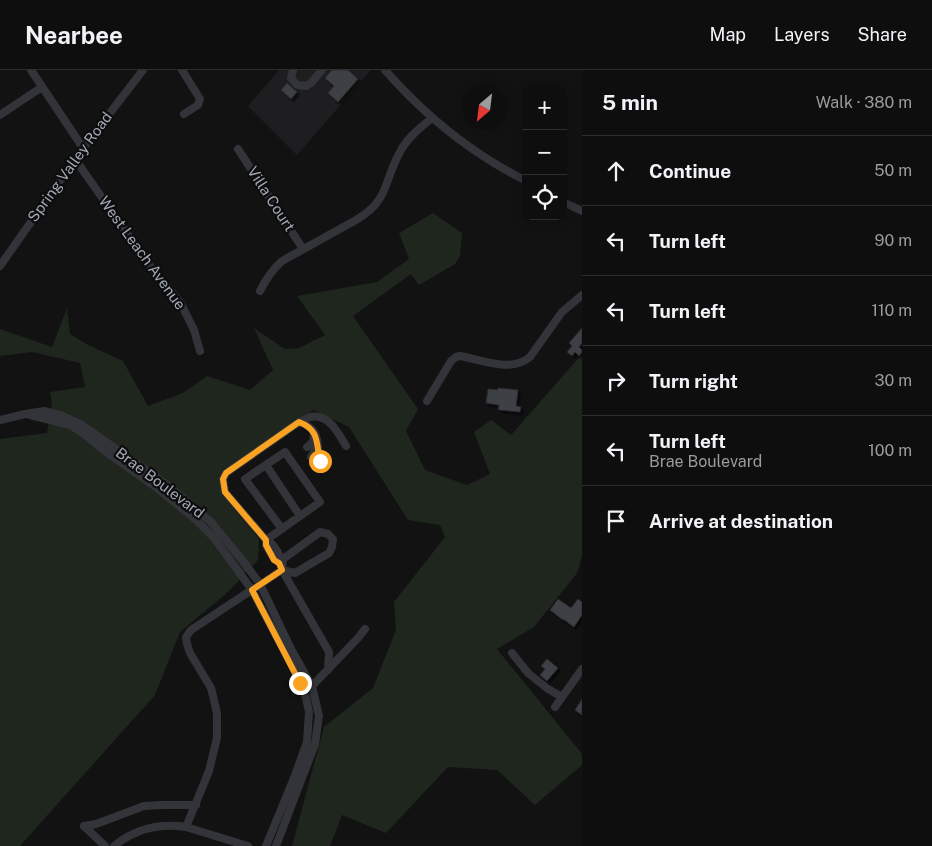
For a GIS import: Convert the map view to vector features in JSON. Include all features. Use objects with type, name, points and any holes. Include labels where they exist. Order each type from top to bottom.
[{"type":"street","points":[[31,70],[83,148]]},
{"type":"street","name":"Spring Valley Road","points":[[0,266],[74,159],[143,70]]},
{"type":"street","points":[[182,70],[200,99],[198,105],[184,114]]},
{"type":"street","points":[[293,70],[291,78],[297,85],[306,86],[322,70]]},
{"type":"street","points":[[385,70],[432,118],[483,156],[522,179]]},
{"type":"street","points":[[0,115],[42,87]]},
{"type":"street","points":[[260,290],[274,268],[282,261],[367,214],[375,206],[386,187],[399,152],[414,134],[432,118]]},
{"type":"street","name":"Villa Court","points":[[238,149],[303,249]]},
{"type":"street","name":"West Leach Avenue","points":[[74,159],[152,269],[181,304],[194,330],[200,351]]},
{"type":"street","points":[[567,204],[582,211]]},
{"type":"street","points":[[427,401],[456,356],[502,365],[526,360],[562,312],[582,295]]},
{"type":"street","name":"Brae Boulevard","points":[[0,420],[44,411],[60,415],[82,425],[170,487],[211,522],[260,584],[292,651],[312,686],[319,716],[315,744],[276,846]]},
{"type":"street","name":"Brae Boulevard","points":[[26,414],[70,425],[174,500],[214,538],[252,590],[300,683],[309,712],[307,742],[266,846]]},
{"type":"street","points":[[186,827],[209,772],[214,754],[217,738],[217,713],[211,688],[190,653],[186,644],[186,637],[191,630],[260,584],[281,566],[283,559],[320,532],[328,534],[333,539],[332,547],[328,553],[295,573],[281,566],[274,560],[266,545],[266,540],[225,492],[223,479],[226,473],[299,422],[310,417],[319,417],[330,422],[346,446]]},
{"type":"street","points":[[299,422],[314,432],[319,447],[320,461],[323,466]]},
{"type":"street","points":[[306,447],[313,442],[314,432]]},
{"type":"street","points":[[311,457],[317,446],[314,432]]},
{"type":"street","points":[[266,540],[282,529],[320,502],[286,452],[245,479],[282,529]]},
{"type":"street","points":[[266,465],[300,516]]},
{"type":"street","points":[[281,566],[329,652],[328,670]]},
{"type":"street","points":[[312,686],[365,629]]},
{"type":"street","points":[[329,652],[342,654]]},
{"type":"street","points":[[512,653],[528,673],[548,689],[562,697]]},
{"type":"street","points":[[554,707],[582,669]]},
{"type":"street","points":[[105,846],[84,826],[96,824],[144,806],[196,805]]},
{"type":"street","points":[[114,846],[136,833],[152,827],[170,825],[186,827],[236,844],[248,846]]},
{"type":"shaded area","points":[[279,70],[371,70],[297,155],[248,106]]},
{"type":"shaded area","points":[[433,213],[462,233],[460,256],[455,264],[419,285],[411,274],[353,316],[418,409],[406,431],[425,470],[467,485],[490,474],[474,432],[491,420],[511,435],[582,354],[582,556],[577,573],[534,627],[497,649],[582,754],[582,765],[535,805],[497,770],[448,767],[386,833],[342,815],[330,846],[292,846],[324,727],[373,688],[396,630],[394,602],[445,537],[440,525],[408,520],[349,427],[313,410],[220,476],[223,496],[259,539],[258,560],[227,593],[180,632],[155,695],[20,846],[0,846],[0,439],[47,433],[52,404],[50,392],[85,387],[80,363],[32,352],[0,356],[0,329],[52,347],[67,308],[70,334],[88,345],[123,361],[148,406],[183,393],[207,376],[250,390],[273,370],[254,328],[285,349],[299,348],[325,335],[297,296],[377,282],[409,259],[399,233]]},
{"type":"building","points":[[332,70],[348,70],[358,79],[338,102],[328,93],[334,86],[325,78]]},
{"type":"building","points":[[287,83],[297,92],[291,99],[281,90]]},
{"type":"building","points":[[582,328],[582,343],[579,347],[582,352],[579,356],[575,352],[572,356],[567,352],[572,346],[569,343]]},
{"type":"building","points":[[498,388],[518,390],[516,406],[521,407],[520,412],[500,410],[498,409],[499,405],[486,403],[488,389],[497,390]]},
{"type":"building","points":[[558,599],[571,608],[578,599],[582,602],[582,615],[574,627],[550,610]]},
{"type":"building","points":[[547,659],[558,668],[547,681],[540,675],[545,669],[541,666]]},
{"type":"building","points":[[582,699],[582,715],[575,710]]},
{"type":"route","points":[[300,683],[252,590],[282,570],[266,545],[266,540],[225,492],[223,479],[226,473],[299,422],[311,428],[314,432],[319,447],[320,461]]}]
